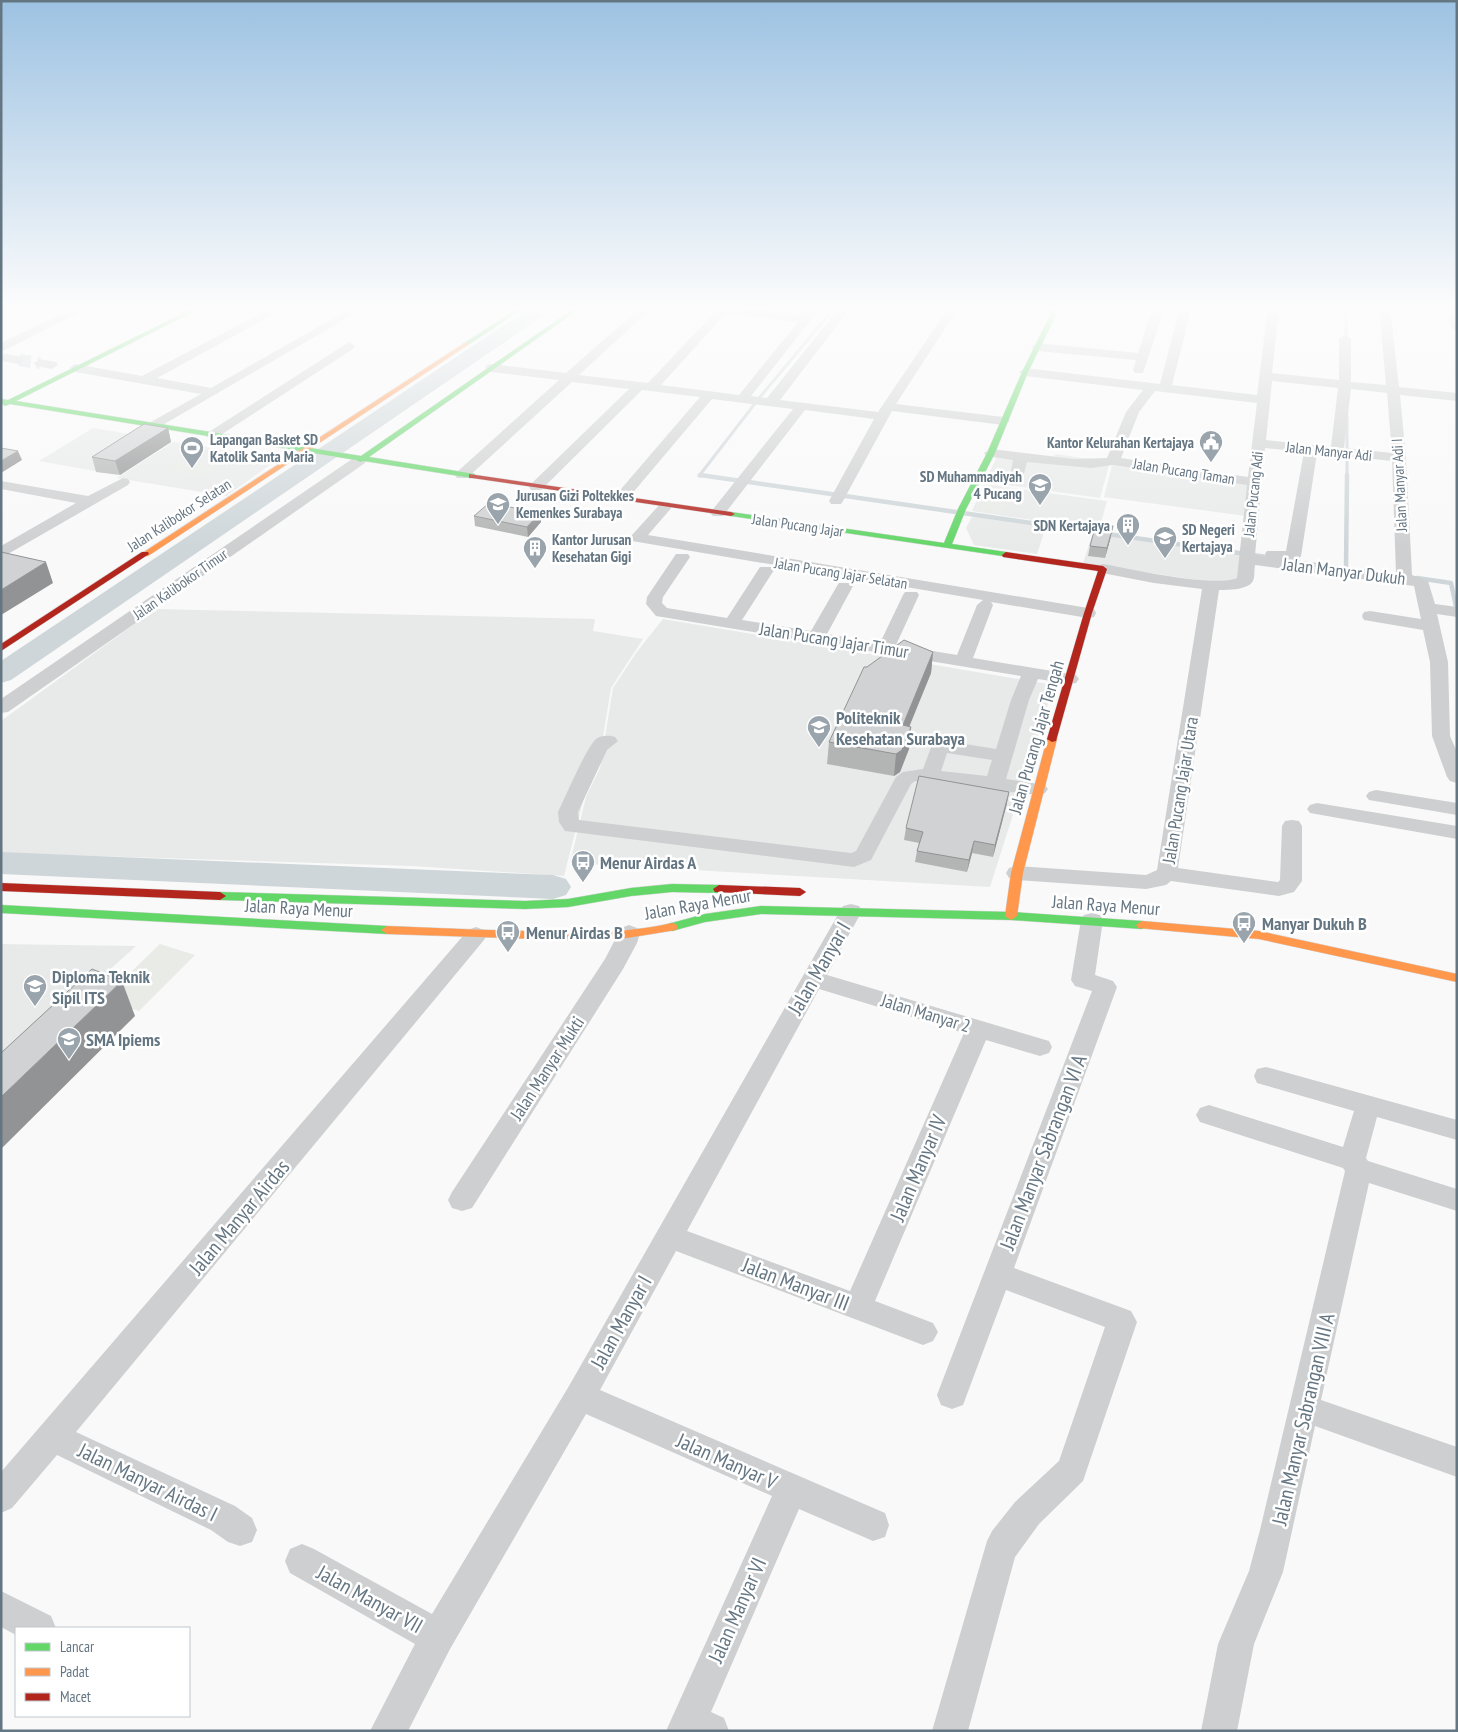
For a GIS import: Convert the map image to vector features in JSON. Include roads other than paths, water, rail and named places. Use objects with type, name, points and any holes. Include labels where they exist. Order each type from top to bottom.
[{"type":"street","points":[[4,403],[35,388]]},
{"type":"street","points":[[189,388],[213,392]]},
{"type":"street","points":[[154,426],[220,388]]},
{"type":"street","points":[[211,435],[284,388]]},
{"type":"street","name":"Jalan Kalibokor Selatan","points":[[1,648],[400,388]]},
{"type":"street","points":[[352,458],[460,388]]},
{"type":"street","points":[[462,476],[556,388]]},
{"type":"street","points":[[536,487],[644,388],[801,407],[1003,421]]},
{"type":"street","points":[[757,402],[765,388]]},
{"type":"street","points":[[757,402],[770,388]]},
{"type":"street","points":[[837,498],[885,412],[901,388]]},
{"type":"street","points":[[947,546],[961,513],[991,454],[1018,388]]},
{"type":"street","name":"Jalan Pucang Taman","points":[[991,454],[1094,464],[1108,463],[1113,460],[1133,412],[1157,388]]},
{"type":"street","points":[[1165,388],[1262,400]]},
{"type":"street","name":"Jalan Pucang Adi","points":[[1236,586],[1242,584],[1245,580],[1264,388]]},
{"type":"street","points":[[1343,453],[1348,388]]},
{"type":"street","points":[[1369,388],[1457,397]]},
{"type":"street","name":"Jalan Manyar Adi I","points":[[1393,390],[1399,458],[1404,577]]},
{"type":"street","points":[[620,499],[708,396]]},
{"type":"street","name":"Jalan Pucang Jajar","points":[[4,403],[536,487],[1211,586],[1236,586]]},
{"type":"street","points":[[718,513],[801,407]]},
{"type":"street","name":"Jalan Manyar Adi","points":[[1258,443],[1399,458]]},
{"type":"street","points":[[1247,555],[1293,557],[1311,450]]},
{"type":"street","points":[[1016,482],[1021,457]]},
{"type":"street","name":"Jalan Kalibokor Timur","points":[[1,708],[352,458]]},
{"type":"street","name":"Jalan Pucang Taman","points":[[1113,460],[1254,482]]},
{"type":"street","points":[[5,548],[123,482]]},
{"type":"street","points":[[1,485],[89,501]]},
{"type":"street","name":"Jalan Pucang Jajar Selatan","points":[[666,506],[637,538],[1088,613]]},
{"type":"street","name":"Jalan Manyar Dukuh","points":[[1247,555],[1404,577],[1422,584],[1431,614],[1439,662],[1441,736],[1457,777]]},
{"type":"street","name":"Jalan Pucang Jajar Timur","points":[[682,557],[656,597],[654,604],[658,610],[1070,679]]},
{"type":"street","name":"Jalan Pucang Jajar Tengah","points":[[1011,916],[1017,873],[1038,788],[1102,569]]},
{"type":"street","points":[[732,623],[766,570]]},
{"type":"street","points":[[817,636],[845,586]]},
{"type":"street","name":"Jalan Pucang Jajar Utara","points":[[1017,873],[1146,882],[1158,880],[1167,873],[1211,598],[1211,586]]},
{"type":"street","points":[[886,648],[911,596]]},
{"type":"street","points":[[963,660],[985,605]]},
{"type":"street","points":[[1370,616],[1457,612]]},
{"type":"street","points":[[995,783],[1031,673]]},
{"type":"street","points":[[608,741],[603,743],[598,750],[568,812],[569,822],[572,826],[854,860],[864,855],[903,781],[910,776],[930,776],[1038,788]]},
{"type":"street","points":[[930,776],[940,746],[1003,756]]},
{"type":"street","points":[[1376,796],[1457,809]]},
{"type":"street","points":[[1317,809],[1457,832]]},
{"type":"street","points":[[1167,873],[1279,888],[1286,887],[1291,881],[1292,826]]},
{"type":"street","name":"Jalan Raya Menur","points":[[1,887],[102,892],[266,910],[300,911],[476,936],[578,936],[630,926],[664,929],[726,914],[762,910],[851,911],[1092,920],[1259,935],[1457,978]]},
{"type":"street","points":[[665,903],[672,888]]},
{"type":"street","name":"Jalan Raya Menur","points":[[1,909],[300,911],[568,903],[631,892],[672,888],[807,892]]},
{"type":"street","points":[[615,896],[626,906]]},
{"type":"street","name":"Jalan Manyar I","points":[[388,1731],[438,1637],[580,1396],[851,911]]},
{"type":"street","points":[[672,916],[688,922]]},
{"type":"street","name":"Jalan Manyar Sabrangan VI A","points":[[952,1395],[1105,987],[1083,980],[1092,920]]},
{"type":"street","name":"Jalan Manyar Mukti","points":[[462,1200],[612,968],[626,943],[630,926]]},
{"type":"street","name":"Jalan Manyar Airdas","points":[[1,1497],[476,936]]},
{"type":"street","name":"Jalan Manyar 2","points":[[812,979],[1040,1048]]},
{"type":"street","name":"Jalan Manyar IV","points":[[857,1308],[978,1029]]},
{"type":"street","points":[[1266,1076],[1457,1130]]},
{"type":"street","name":"Jalan Manyar Sabrangan VIII A","points":[[1219,1731],[1236,1644],[1269,1564],[1368,1105]]},
{"type":"street","points":[[1209,1115],[1457,1200]]},
{"type":"street","name":"Jalan Manyar III","points":[[669,1236],[923,1332]]},
{"type":"street","points":[[950,1731],[999,1554],[1004,1543],[1027,1513],[1072,1470],[1100,1382],[1122,1322],[1121,1320],[997,1274]]},
{"type":"street","name":"Jalan Manyar V","points":[[580,1396],[873,1525]]},
{"type":"street","points":[[1304,1408],[1457,1462]]},
{"type":"street","name":"Jalan Manyar Airdas I","points":[[53,1437],[223,1518],[240,1530]]},
{"type":"street","name":"Jalan Manyar VI","points":[[694,1727],[791,1490]]},
{"type":"street","name":"Jalan Manyar VII","points":[[302,1561],[438,1637]]},
{"type":"street","points":[[1,1608],[37,1627]]},
{"type":"waterway","points":[[1,674],[424,388]]},
{"type":"waterway","points":[[701,476],[699,476],[768,388]]},
{"type":"waterway","points":[[1347,416],[1347,475]]},
{"type":"waterway","points":[[700,475],[1274,558]]},
{"type":"waterway","points":[[1346,569],[1347,475]]},
{"type":"waterway","points":[[1417,578],[1451,583],[1457,611]]},
{"type":"waterway","points":[[1,863],[553,887]]},
{"type":"place","name":"Kantor Kelurahan Kertajaya","points":[[1211,463]]},
{"type":"place","name":"Lapangan Basket SD Katolik Santa Maria","points":[[192,469]]},
{"type":"place","name":"SD Muhammadiyah 4 Pucang","points":[[1040,506]]},
{"type":"place","name":"Jurusan Gizi Poltekkes Kemenkes Surabaya","points":[[498,525]]},
{"type":"place","name":"SDN Kertajaya","points":[[1128,546]]},
{"type":"place","name":"SD Negeri Kertajaya","points":[[1165,559]]},
{"type":"place","name":"Kantor Jurusan Kesehatan Gigi","points":[[535,569]]},
{"type":"place","name":"Politeknik Kesehatan Surabaya","points":[[819,748]]},
{"type":"place","name":"Menur Airdas A","points":[[583,883]]},
{"type":"place","name":"Manyar Dukuh B","points":[[1244,944]]},
{"type":"place","name":"Menur Airdas B","points":[[508,953]]},
{"type":"place","name":"Diploma Teknik Sipil ITS","points":[[35,1007]]},
{"type":"place","name":"SMA Ipiems","points":[[69,1060]]}]
